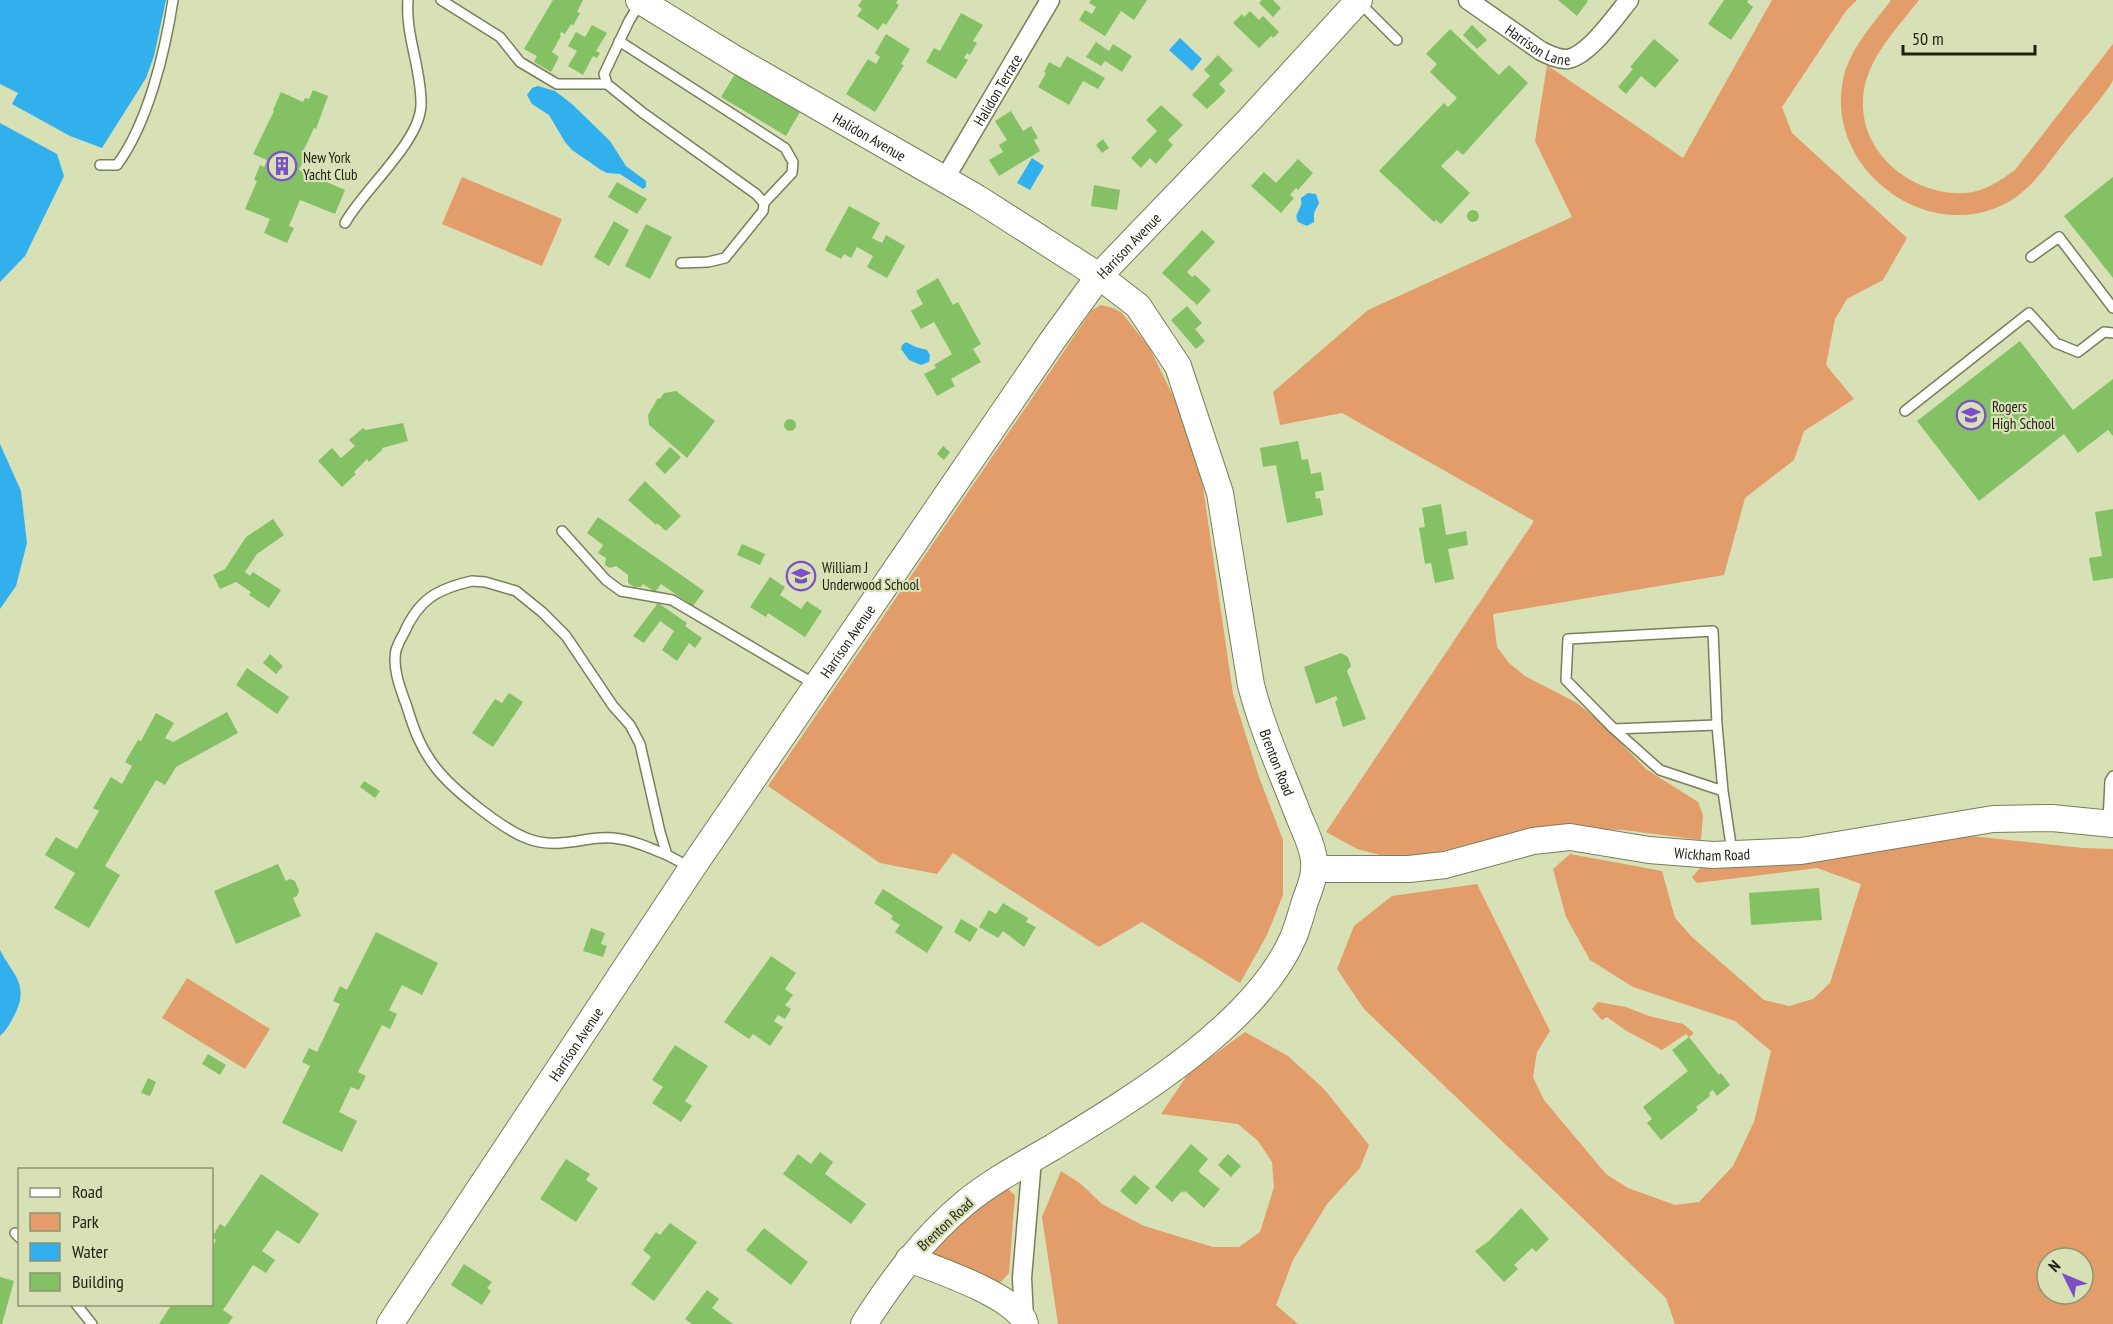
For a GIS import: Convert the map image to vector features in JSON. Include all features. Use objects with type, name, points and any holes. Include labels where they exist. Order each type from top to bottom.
[{"type":"street","name":"Halidon Terrace","points":[[944,180],[1050,0]]},
{"type":"street","name":"Harrison Lane","points":[[1468,0],[1541,51],[1554,57],[1568,59],[1590,45],[1629,0]]},
{"type":"street","name":"Halidon Avenue","points":[[640,1],[735,59],[976,198],[1099,276]]},
{"type":"street","name":"Harrison Avenue","points":[[390,1324],[692,868],[1052,341],[1099,276],[1251,118],[1359,1]]},
{"type":"street","name":"Brenton Road","points":[[1025,1322],[1009,1305],[985,1290],[909,1258],[967,1201],[1148,1087],[1198,1050],[1266,983],[1293,939],[1315,869],[1305,832],[1259,716],[1239,619],[1220,493],[1178,366],[1138,306],[1099,276]]},
{"type":"street","name":"Wickham Road","points":[[1315,869],[1409,869],[1445,866],[1533,841],[1570,837],[1649,850],[1713,855],[1802,851],[1993,819],[2052,818],[2111,823]]},
{"type":"street","name":"Brenton Road","points":[[1025,1322],[1022,1278],[1032,1159]]},
{"type":"street","points":[[864,1324],[909,1258]]},
{"type":"lane","points":[[100,165],[117,165],[130,148],[153,88],[169,26],[173,0]]},
{"type":"lane","points":[[345,223],[355,206],[416,128],[422,107],[421,88],[411,41],[408,0]]},
{"type":"lane","points":[[441,0],[500,37],[520,62],[557,84],[607,84]]},
{"type":"lane","points":[[640,1],[604,74],[607,84],[643,113],[756,194],[764,203]]},
{"type":"lane","points":[[1359,1],[1397,40]]},
{"type":"lane","points":[[619,41],[785,148],[793,162],[792,173],[764,203],[763,211],[725,258],[708,262],[681,263]]},
{"type":"lane","points":[[2031,257],[2059,237],[2113,308]]},
{"type":"lane","points":[[1905,411],[2030,313],[2056,343],[2078,352],[2104,332],[2113,333]]},
{"type":"lane","points":[[562,531],[606,580],[621,591],[672,600],[816,685]]},
{"type":"lane","points":[[667,855],[653,795],[643,766],[640,744],[630,725],[613,706],[566,636],[516,591],[485,582],[472,581],[454,586],[436,593],[419,606],[396,650],[397,676],[417,738],[436,769],[458,791],[525,838],[570,844],[592,839],[619,838],[667,855],[692,868]]},
{"type":"lane","points":[[1723,791],[1660,770],[1614,729],[1566,680],[1568,639],[1713,631],[1717,725],[1732,854]]},
{"type":"lane","points":[[1614,729],[1717,725]]},
{"type":"lane","points":[[2111,823],[2110,781],[2113,776]]},
{"type":"lane","points":[[77,1306],[92,1324]]},
{"type":"green space","points":[[1772,0],[1857,0],[1846,11],[1782,107],[1792,133],[1907,238],[1883,280],[1847,299],[1835,319],[1826,365],[1854,399],[1804,431],[1794,460],[1745,498],[1724,575],[1493,614],[1497,647],[1509,663],[1525,676],[1577,703],[1599,721],[1646,769],[1698,802],[1703,815],[1701,840],[1624,830],[1538,827],[1423,856],[1384,856],[1357,849],[1326,832],[1534,521],[1342,413],[1280,425],[1273,392],[1368,310],[1572,217],[1535,141],[1547,65],[1683,158]]},
{"type":"green space","points":[[1891,0],[1919,0],[1882,48],[1868,74],[1863,103],[1865,122],[1871,140],[1882,156],[1910,180],[1928,188],[1946,192],[1972,192],[1992,185],[2015,170],[2113,44],[2113,80],[2100,100],[2042,172],[2010,201],[1980,213],[1949,215],[1919,208],[1892,193],[1869,173],[1852,147],[1842,118],[1844,74],[1854,51]]},
{"type":"green space","points":[[462,177],[562,219],[542,266],[442,224]]},
{"type":"green space","points":[[1101,305],[1122,313],[1149,347],[1180,410],[1202,480],[1233,694],[1259,777],[1283,840],[1283,895],[1267,935],[1240,983],[1142,922],[1099,947],[953,853],[937,874],[880,863],[768,786],[1092,310]]},
{"type":"green space","points":[[1952,834],[2113,849],[2113,1324],[1675,1324],[1666,1298],[1364,1009],[1337,969],[1354,926],[1392,896],[1477,884],[1550,1031],[1537,1052],[1533,1077],[1544,1100],[1606,1174],[1628,1188],[1675,1205],[1699,1202],[1733,1166],[1754,1122],[1771,1051],[1735,1021],[1633,987],[1590,960],[1566,917],[1553,869],[1570,854],[1662,871],[1675,918],[1692,937],[1764,1000],[1789,1006],[1813,999],[1830,983],[1861,884],[1817,868],[1697,883],[1692,877],[1701,867],[1840,855]]},
{"type":"green space","points":[[187,978],[270,1029],[245,1069],[162,1018]]},
{"type":"green space","points":[[1598,1002],[1626,1007],[1649,1016],[1683,1024],[1693,1034],[1689,1037],[1686,1034],[1662,1050],[1625,1030],[1607,1017],[1602,1020],[1592,1009]]},
{"type":"green space","points":[[1245,1032],[1288,1056],[1324,1089],[1369,1145],[1360,1168],[1327,1204],[1293,1260],[1276,1305],[1298,1324],[1058,1324],[1042,1217],[1061,1171],[1081,1184],[1102,1204],[1144,1226],[1213,1247],[1239,1247],[1260,1232],[1274,1187],[1272,1162],[1258,1141],[1238,1124],[1161,1114],[1188,1074]]},
{"type":"green space","points":[[1008,1189],[1015,1195],[1009,1273],[1000,1283],[991,1282],[936,1258],[932,1252],[964,1220]]},
{"type":"water","points":[[0,0],[166,0],[154,56],[146,78],[102,148],[70,136],[12,104],[18,93],[0,84]]},
{"type":"water","points":[[1180,38],[1202,59],[1192,71],[1169,50]]},
{"type":"water","points":[[538,86],[555,91],[572,104],[610,141],[626,166],[646,181],[646,187],[643,189],[620,174],[601,170],[572,150],[549,115],[532,104],[527,95],[532,88]]},
{"type":"water","points":[[0,123],[57,154],[64,176],[25,256],[0,282]]},
{"type":"water","points":[[1032,158],[1044,166],[1030,190],[1017,183]]},
{"type":"water","points":[[1308,193],[1316,194],[1319,203],[1314,213],[1314,222],[1307,226],[1298,222],[1296,217],[1301,198]]},
{"type":"water","points":[[906,342],[927,350],[930,355],[929,362],[921,365],[909,360],[901,349]]},
{"type":"water","points":[[0,444],[21,491],[27,543],[16,586],[0,609]]},
{"type":"water","points":[[0,950],[17,979],[21,993],[16,1012],[0,1036]]},
{"type":"building","points":[[553,0],[583,0],[577,12],[580,13],[573,26],[571,24],[565,34],[561,32],[552,52],[559,57],[551,72],[534,62],[537,56],[524,49]]},
{"type":"building","points":[[862,0],[898,0],[896,3],[899,5],[886,25],[883,23],[878,30],[857,16],[862,9],[858,6]]},
{"type":"building","points":[[1091,0],[1147,0],[1134,20],[1121,11],[1105,36],[1079,20],[1085,10],[1092,14],[1096,7],[1089,3]]},
{"type":"building","points":[[1262,0],[1273,0],[1281,8],[1273,17],[1259,3]]},
{"type":"building","points":[[1558,0],[1586,0],[1588,1],[1577,16]]},
{"type":"building","points":[[1724,0],[1748,0],[1747,2],[1753,7],[1731,40],[1708,24]]},
{"type":"building","points":[[1250,11],[1259,20],[1263,16],[1279,32],[1273,38],[1271,36],[1259,48],[1233,23],[1242,14],[1244,17]]},
{"type":"building","points":[[961,13],[983,25],[973,41],[977,43],[970,55],[967,53],[964,58],[968,60],[956,79],[926,62],[934,48],[940,51]]},
{"type":"building","points":[[592,25],[607,33],[596,51],[600,53],[597,58],[593,56],[583,75],[568,66],[577,51],[568,46],[576,32],[585,37]]},
{"type":"building","points":[[1472,25],[1487,40],[1477,49],[1463,35]]},
{"type":"building","points":[[1450,29],[1499,75],[1509,65],[1528,83],[1463,155],[1457,150],[1441,166],[1470,193],[1441,224],[1436,220],[1434,222],[1379,171],[1444,103],[1448,107],[1457,98],[1430,72],[1437,64],[1426,54]]},
{"type":"building","points":[[886,34],[910,49],[901,64],[904,65],[875,112],[846,94],[868,59],[876,64],[880,57],[875,53]]},
{"type":"building","points":[[1654,39],[1679,60],[1655,88],[1641,76],[1626,94],[1618,87],[1633,69],[1630,67]]},
{"type":"building","points":[[1096,42],[1109,51],[1113,44],[1132,56],[1122,72],[1105,61],[1101,66],[1086,57]]},
{"type":"building","points":[[1218,55],[1233,70],[1219,84],[1225,90],[1224,93],[1207,109],[1192,95],[1210,76],[1204,70]]},
{"type":"building","points":[[1067,56],[1105,78],[1098,89],[1083,81],[1069,105],[1038,87],[1049,62],[1060,68]]},
{"type":"building","points":[[735,74],[800,112],[786,136],[721,97]]},
{"type":"building","name":"New York Yacht Club","points":[[313,90],[328,96],[316,129],[314,128],[302,154],[306,155],[299,170],[345,190],[335,214],[300,200],[289,226],[294,228],[287,243],[264,233],[270,219],[245,209],[257,181],[254,180],[260,165],[264,167],[267,160],[253,154],[281,92],[303,102],[305,98],[309,99]]},
{"type":"building","points":[[1161,105],[1183,125],[1168,140],[1173,145],[1156,164],[1150,158],[1141,168],[1131,158],[1157,131],[1146,120]]},
{"type":"building","points":[[1011,111],[1023,131],[1031,126],[1038,138],[1034,140],[1040,151],[999,176],[989,160],[1003,152],[999,145],[1007,140],[995,121]]},
{"type":"building","points":[[1103,139],[1109,148],[1102,153],[1096,145]]},
{"type":"building","points":[[1298,159],[1313,173],[1298,190],[1296,188],[1290,195],[1294,198],[1281,213],[1251,186],[1264,172],[1276,183]]},
{"type":"building","points":[[2113,177],[2113,278],[2064,216]]},
{"type":"building","points":[[617,182],[647,199],[637,214],[608,197]]},
{"type":"building","points":[[1094,185],[1120,190],[1117,210],[1091,206]]},
{"type":"building","points":[[849,206],[880,223],[872,238],[882,243],[886,235],[905,246],[887,278],[867,267],[873,256],[857,247],[851,258],[844,254],[841,259],[825,250]]},
{"type":"building","points":[[1475,210],[1479,216],[1475,222],[1471,222],[1467,214]]},
{"type":"building","points":[[614,221],[629,230],[609,266],[594,257]]},
{"type":"building","points":[[646,224],[672,237],[650,279],[625,266]]},
{"type":"building","points":[[1202,230],[1215,242],[1187,272],[1192,277],[1195,275],[1211,290],[1197,305],[1162,273]]},
{"type":"building","points":[[938,278],[953,305],[958,302],[981,344],[973,349],[981,362],[951,379],[955,386],[937,396],[924,374],[936,368],[934,365],[952,354],[934,322],[921,329],[911,311],[923,304],[916,291]]},
{"type":"building","points":[[1187,306],[1202,323],[1195,329],[1205,341],[1196,349],[1171,320]]},
{"type":"building","points":[[2020,341],[2073,410],[2113,379],[2113,436],[2108,430],[2078,453],[2064,434],[1979,501],[1917,421]]},
{"type":"building","points":[[676,391],[715,421],[687,458],[649,425],[648,415],[658,398],[660,399],[664,393]]},
{"type":"building","points":[[790,419],[796,425],[790,431],[784,425]]},
{"type":"building","points":[[403,423],[408,441],[382,448],[369,462],[367,459],[342,487],[318,461],[332,448],[341,458],[355,446],[349,440],[363,428],[366,430]]},
{"type":"building","points":[[1298,441],[1302,460],[1308,459],[1311,474],[1321,472],[1324,490],[1315,492],[1316,499],[1320,498],[1323,515],[1287,523],[1276,465],[1263,467],[1260,448]]},
{"type":"building","points":[[943,446],[950,452],[944,460],[937,454]]},
{"type":"building","points":[[670,447],[681,457],[665,474],[655,464]]},
{"type":"building","points":[[645,481],[681,516],[666,531],[628,500]]},
{"type":"building","points":[[1441,504],[1446,535],[1466,531],[1468,545],[1448,549],[1454,579],[1435,583],[1431,563],[1425,564],[1419,528],[1425,527],[1422,508]]},
{"type":"building","points":[[2113,509],[2113,578],[2093,581],[2089,558],[2102,556],[2095,512]]},
{"type":"building","points":[[598,517],[704,591],[693,606],[661,584],[655,592],[643,584],[641,587],[634,587],[628,583],[628,575],[616,566],[610,568],[605,565],[606,558],[598,553],[603,545],[587,533]]},
{"type":"building","points":[[273,519],[284,535],[257,554],[245,572],[250,576],[253,572],[281,590],[269,608],[249,595],[251,592],[236,582],[220,589],[213,575],[225,569],[246,537]]},
{"type":"building","points":[[742,544],[765,554],[760,565],[737,555]]},
{"type":"building","points":[[770,577],[785,587],[780,595],[801,609],[807,601],[822,611],[805,637],[768,613],[766,617],[750,607]]},
{"type":"building","points":[[658,603],[687,623],[685,626],[702,638],[695,648],[689,643],[677,661],[662,650],[674,631],[660,621],[644,643],[633,636]]},
{"type":"building","points":[[1341,653],[1348,657],[1351,666],[1347,671],[1366,719],[1343,727],[1335,701],[1338,700],[1336,696],[1316,704],[1304,667]]},
{"type":"building","points":[[270,654],[283,666],[276,674],[263,663]]},
{"type":"building","points":[[247,668],[289,697],[277,714],[236,685]]},
{"type":"building","points":[[509,693],[523,702],[493,747],[472,733],[495,699],[502,703]]},
{"type":"building","points":[[227,712],[238,733],[176,767],[165,785],[156,780],[105,866],[120,875],[89,928],[54,908],[75,873],[45,855],[56,837],[77,849],[99,811],[93,808],[111,777],[122,784],[132,766],[125,762],[138,740],[141,741],[156,713],[174,723],[165,738],[173,742]]},
{"type":"building","points":[[364,781],[380,791],[375,798],[360,787]]},
{"type":"building","points":[[278,864],[286,881],[290,879],[295,881],[299,891],[293,898],[301,916],[236,944],[214,891]]},
{"type":"building","points":[[1819,888],[1822,920],[1751,925],[1749,893]]},
{"type":"building","points":[[883,889],[943,927],[927,953],[895,932],[900,925],[891,919],[893,916],[874,903]]},
{"type":"building","points":[[1003,903],[1028,918],[1026,922],[1036,927],[1024,947],[1003,931],[998,938],[979,927],[989,910],[996,914]]},
{"type":"building","points":[[961,919],[978,929],[970,942],[954,932]]},
{"type":"building","points":[[591,928],[605,933],[601,944],[607,946],[603,957],[583,951]]},
{"type":"building","points":[[376,932],[438,963],[422,995],[402,985],[389,1010],[397,1014],[390,1029],[382,1025],[358,1072],[366,1076],[359,1090],[351,1087],[339,1112],[357,1121],[342,1152],[282,1123],[310,1066],[302,1062],[309,1048],[317,1052],[340,1004],[333,1001],[340,986],[347,990]]},
{"type":"building","points":[[771,956],[796,973],[785,989],[793,995],[785,1005],[791,1009],[785,1019],[778,1015],[774,1021],[783,1027],[770,1046],[753,1034],[749,1039],[724,1022]]},
{"type":"building","points":[[1689,1037],[1719,1075],[1721,1073],[1730,1085],[1717,1096],[1713,1090],[1709,1093],[1710,1096],[1696,1107],[1698,1110],[1661,1140],[1647,1123],[1652,1119],[1643,1107],[1688,1071],[1672,1050]]},
{"type":"building","points":[[675,1045],[708,1066],[685,1101],[692,1106],[681,1122],[652,1103],[663,1087],[652,1080]]},
{"type":"building","points":[[208,1054],[226,1065],[220,1075],[202,1064]]},
{"type":"building","points":[[148,1078],[156,1082],[150,1096],[141,1093]]},
{"type":"building","points":[[1191,1144],[1208,1159],[1199,1170],[1200,1173],[1220,1189],[1204,1208],[1185,1191],[1184,1193],[1182,1191],[1172,1202],[1155,1187]]},
{"type":"building","points":[[820,1152],[833,1162],[825,1174],[866,1204],[851,1224],[783,1174],[798,1154],[811,1164]]},
{"type":"building","points":[[1228,1154],[1241,1166],[1231,1177],[1218,1165]]},
{"type":"building","points":[[566,1159],[590,1174],[586,1180],[598,1188],[576,1222],[540,1199]]},
{"type":"building","points":[[261,1174],[319,1214],[299,1244],[277,1230],[262,1251],[275,1260],[266,1273],[253,1265],[223,1310],[233,1317],[228,1324],[159,1324],[171,1306],[213,1306],[213,1245],[216,1240],[213,1235],[220,1224],[225,1227]]},
{"type":"building","points":[[1134,1175],[1150,1188],[1136,1205],[1120,1191]]},
{"type":"building","points":[[1521,1208],[1549,1239],[1536,1252],[1532,1248],[1514,1265],[1518,1269],[1504,1282],[1475,1251],[1490,1240]]},
{"type":"building","points":[[670,1223],[697,1242],[654,1301],[631,1284],[651,1257],[643,1250],[656,1232],[660,1235]]},
{"type":"building","points":[[764,1228],[808,1262],[791,1285],[746,1250]]},
{"type":"building","points":[[464,1264],[492,1282],[487,1288],[491,1291],[482,1305],[451,1285]]},
{"type":"building","points":[[0,1277],[14,1281],[2,1324],[0,1324]]},
{"type":"building","points":[[707,1290],[719,1299],[712,1308],[733,1324],[692,1324],[685,1319]]},
{"type":"place","name":"New York Yacht Club","points":[[282,166]]},
{"type":"place","name":"Rogers High School","points":[[1971,415]]},
{"type":"place","name":"William J Underwood School","points":[[801,576]]}]
